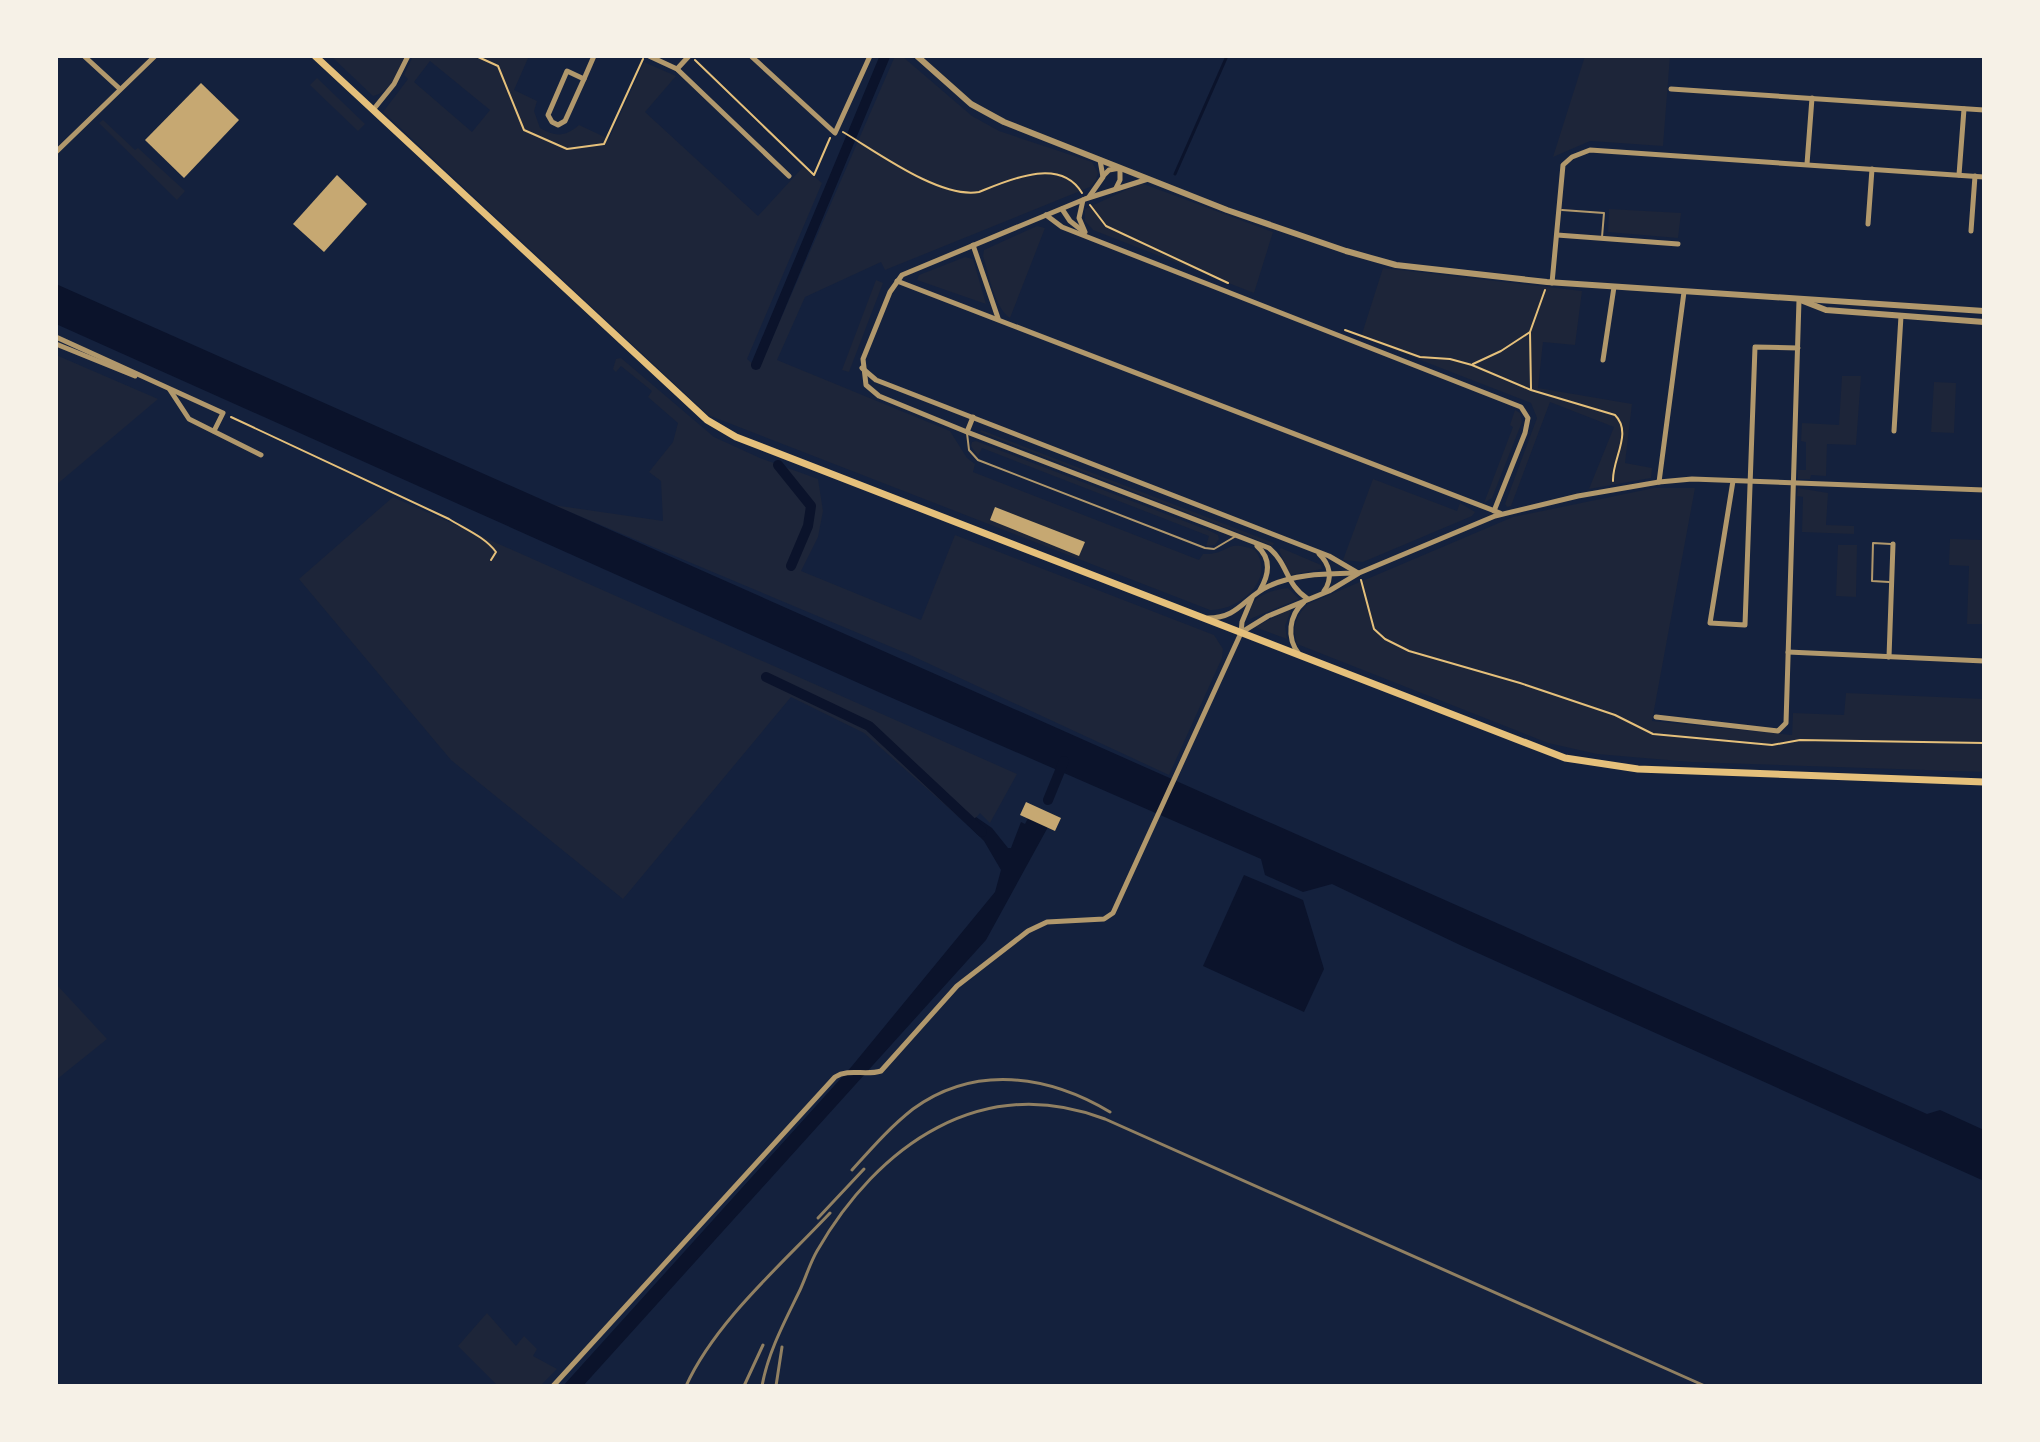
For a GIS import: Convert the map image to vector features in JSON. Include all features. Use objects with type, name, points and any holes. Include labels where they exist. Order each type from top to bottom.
[{"type":"main road","points":[[315,56],[707,420],[751,444],[1536,748],[1590,763],[1638,769],[1984,782]]},
{"type":"street","points":[[84,56],[120,89]]},
{"type":"street","points":[[56,152],[155,56]]},
{"type":"street","points":[[373,110],[394,84],[408,56]]},
{"type":"street","points":[[584,79],[567,71],[549,111],[552,122],[558,125],[565,121],[584,79],[594,56]]},
{"type":"street","points":[[649,56],[677,69],[789,176]]},
{"type":"street","points":[[677,69],[690,56]]},
{"type":"street","points":[[751,56],[832,133],[838,129],[870,56]]},
{"type":"street","points":[[917,56],[982,111],[1227,210],[1375,260],[1416,268],[1550,282],[1984,311]]},
{"type":"street","points":[[1671,89],[1984,110]]},
{"type":"street","points":[[1807,164],[1812,98]]},
{"type":"street","points":[[1959,175],[1964,109]]},
{"type":"street","points":[[1550,282],[1563,165],[1572,157],[1594,149],[1984,177]]},
{"type":"street","points":[[1100,159],[1103,177]]},
{"type":"street","points":[[1086,233],[1079,218],[1084,200],[1095,192],[1109,170],[1120,168]]},
{"type":"street","points":[[1116,189],[1120,168]]},
{"type":"street","points":[[1868,224],[1872,169]]},
{"type":"street","points":[[1971,231],[1975,176]]},
{"type":"street","points":[[1149,179],[1084,200],[912,270],[897,281],[865,353],[862,368],[866,385],[871,392],[967,432],[1269,548],[1278,556],[1292,587],[1308,599]]},
{"type":"street","points":[[1062,209],[1070,221],[1095,238]]},
{"type":"street","points":[[1046,215],[1062,227],[1521,407],[1528,418],[1525,433],[1494,511]]},
{"type":"street","points":[[1557,235],[1678,244]]},
{"type":"street","points":[[973,245],[998,319]]},
{"type":"street","points":[[897,281],[1502,514]]},
{"type":"street","points":[[1603,360],[1614,287]]},
{"type":"street","points":[[1659,482],[1684,292]]},
{"type":"street","points":[[1799,300],[1826,310],[1984,322]]},
{"type":"street","points":[[1656,717],[1775,731],[1781,730],[1786,723],[1799,300]]},
{"type":"street","points":[[1894,431],[1901,316]]},
{"type":"street","points":[[56,337],[130,369],[140,377]]},
{"type":"street","points":[[56,344],[223,413],[214,431]]},
{"type":"street","points":[[1733,481],[1710,623],[1745,625],[1755,347],[1798,348]]},
{"type":"street","points":[[862,368],[876,380],[1315,551],[1359,573]]},
{"type":"street","points":[[169,390],[189,419],[261,455]]},
{"type":"street","points":[[967,432],[973,417]]},
{"type":"street","points":[[1241,633],[1268,616],[1319,595],[1359,573],[1502,514],[1615,489],[1692,479],[1984,490]]},
{"type":"street","points":[[1203,618],[1232,614],[1260,590],[1268,568],[1262,549],[1253,542]]},
{"type":"street","points":[[1889,657],[1893,544]]},
{"type":"street","points":[[1315,551],[1326,562],[1329,574],[1328,585],[1319,595]]},
{"type":"street","points":[[1260,590],[1289,579],[1359,573]]},
{"type":"street","points":[[553,1386],[841,1073],[876,1073],[886,1067],[957,986],[1028,931],[1047,922],[1104,919],[1110,916],[1241,633],[1252,598]]},
{"type":"street","points":[[1301,656],[1292,644],[1291,628],[1298,608],[1308,599]]},
{"type":"street","points":[[1788,652],[1984,661]]},
{"type":"lane","points":[[1559,209],[1604,213],[1602,238]]},
{"type":"lane","points":[[967,432],[969,450],[978,460],[1205,548],[1214,549],[1236,536]]},
{"type":"lane","points":[[1891,582],[1872,581],[1873,543],[1893,544]]},
{"type":"path","points":[[690,56],[814,175],[832,133]]},
{"type":"path","points":[[846,134],[931,183],[970,194],[1052,172],[1072,180],[1106,226],[1235,287]]},
{"type":"path","points":[[1531,390],[1530,332],[1550,282]]},
{"type":"path","points":[[1334,325],[1420,357],[1450,359],[1472,365],[1531,390],[1599,409],[1620,420],[1623,437],[1613,472],[1615,489]]},
{"type":"path","points":[[1472,365],[1530,332]]},
{"type":"path","points":[[223,413],[449,519],[488,541],[496,552],[491,560]]},
{"type":"path","points":[[1359,573],[1374,629],[1385,639],[1409,651],[1615,715],[1653,734],[1772,745],[1800,740],[1984,743]]},
{"type":"shaded area","points":[[331,56],[406,56],[389,86],[373,96]]},
{"type":"shaded area","points":[[413,56],[529,56],[514,90],[537,101],[534,111],[540,128],[560,134],[579,125],[609,139],[644,62],[676,76],[645,112],[758,216],[803,167],[822,183],[747,359],[759,369],[895,56],[902,56],[972,116],[999,131],[1092,162],[1098,173],[1090,187],[885,270],[881,262],[805,297],[777,360],[950,431],[967,458],[975,464],[973,472],[1199,560],[1203,554],[1232,546],[1255,550],[1261,561],[1258,582],[1251,592],[1232,605],[1210,610],[708,415],[383,112],[408,79],[404,75]],"holes":[[[430,61],[490,110],[472,132],[414,82]]]},
{"type":"shaded area","points":[[1585,56],[1670,56],[1663,146],[1590,141],[1553,157]]},
{"type":"shaded area","points":[[317,78],[365,124],[358,131],[310,85]]},
{"type":"shaded area","points":[[103,120],[185,191],[177,200],[99,123]]},
{"type":"shaded area","points":[[1141,183],[1273,232],[1254,293],[1093,230],[1085,221],[1085,209]]},
{"type":"shaded area","points":[[1609,209],[1681,213],[1678,238],[1608,232]]},
{"type":"shaded area","points":[[1037,226],[1045,228],[1010,318],[996,298],[983,256],[984,250]]},
{"type":"shaded area","points":[[965,257],[973,259],[986,304],[917,280],[919,275]]},
{"type":"shaded area","points":[[1383,268],[1582,291],[1575,345],[1543,342],[1538,388],[1632,404],[1625,463],[1652,468],[1651,478],[1589,489],[1614,427],[1550,402],[1511,506],[1507,507],[1505,504],[1537,418],[1531,403],[1361,337]]},
{"type":"shaded area","points":[[876,280],[883,283],[849,372],[842,370]]},
{"type":"shaded area","points":[[56,284],[1927,1114],[1940,1110],[1984,1130],[1984,1181],[1460,945],[1332,884],[1303,892],[1265,875],[1261,859],[883,694],[56,324]]},
{"type":"shaded area","points":[[56,355],[158,399],[56,485]]},
{"type":"shaded area","points":[[621,358],[714,437],[818,479],[823,511],[818,537],[801,571],[921,620],[955,535],[1214,635],[1223,649],[1222,658],[1169,775],[908,654],[553,505],[663,521],[661,481],[649,472],[673,442],[678,423],[648,397],[652,391],[621,366],[616,372],[613,369],[616,359]]},
{"type":"shaded area","points":[[1842,376],[1861,376],[1856,445],[1827,444],[1826,476],[1811,475],[1810,479],[1798,479],[1798,470],[1806,470],[1806,442],[1801,441],[1802,423],[1839,425]]},
{"type":"shaded area","points":[[1934,382],[1956,383],[1954,433],[1931,432]]},
{"type":"shaded area","points":[[1515,410],[1520,413],[1522,422],[1492,498],[1484,503],[1513,427],[1510,425]]},
{"type":"shaded area","points":[[980,432],[1274,543],[1273,546]]},
{"type":"shaded area","points":[[976,441],[1210,531],[1219,539],[1215,545],[1206,546],[1209,536],[982,448],[978,456],[971,446]]},
{"type":"shaded area","points":[[1373,479],[1457,511],[1460,503],[1475,512],[1472,516],[1363,562],[1343,560]]},
{"type":"shaded area","points":[[1654,488],[1695,488],[1652,721],[1792,735],[1793,713],[1844,715],[1846,693],[1984,699],[1984,772],[1691,762],[1597,754],[1548,743],[1297,644],[1296,622],[1308,604],[1513,517]]},
{"type":"shaded area","points":[[1798,488],[1828,493],[1826,525],[1854,526],[1854,534],[1802,532],[1803,497],[1797,496]]},
{"type":"shaded area","points":[[393,497],[1017,774],[990,823],[980,813],[969,826],[864,733],[791,697],[623,899],[451,760],[299,579]]},
{"type":"shaded area","points":[[1950,539],[1984,540],[1984,624],[1967,624],[1969,566],[1949,565]]},
{"type":"shaded area","points":[[1838,545],[1857,545],[1856,597],[1836,596]]},
{"type":"shaded area","points":[[1281,548],[1321,565],[1322,569],[1290,575],[1279,550]]},
{"type":"shaded area","points":[[1288,588],[1299,599],[1250,619],[1250,611],[1256,600],[1267,593]]},
{"type":"shaded area","points":[[1292,608],[1285,626],[1287,639],[1255,627]]},
{"type":"shaded area","points":[[976,817],[992,828],[1008,848],[1011,848],[1021,822],[1025,824],[1028,818],[1048,827],[986,940],[583,1386],[563,1386],[852,1066],[995,892],[1001,870],[984,841],[969,826]]},
{"type":"shaded area","points":[[1244,875],[1303,900],[1324,969],[1304,1012],[1203,966]]},
{"type":"shaded area","points":[[56,984],[107,1039],[56,1080]]},
{"type":"shaded area","points":[[487,1313],[516,1346],[524,1336],[537,1349],[533,1356],[557,1369],[540,1386],[498,1386],[458,1346]]},
{"type":"building","points":[[201,83],[239,120],[184,178],[145,140]]},
{"type":"building","points":[[337,175],[367,204],[324,252],[293,224]]},
{"type":"building","points":[[995,507],[1085,542],[1079,556],[990,520]]},
{"type":"building","points":[[1026,802],[1061,818],[1055,831],[1020,815]]},
{"type":"waterway","points":[[756,365],[885,56]]},
{"type":"waterway","points":[[1175,174],[1227,56]]},
{"type":"waterway","points":[[778,465],[811,506],[808,526],[791,566]]},
{"type":"waterway","points":[[766,677],[869,726],[982,832]]},
{"type":"waterway","points":[[1048,800],[1064,761]]},
{"type":"railway","points":[[852,1170],[913,1109],[961,1085],[986,1080],[1037,1083],[1086,1099],[1110,1112]]},
{"type":"railway","points":[[762,1386],[773,1349],[815,1256],[842,1213],[870,1179],[902,1150],[937,1128],[975,1112],[1016,1105],[1060,1107],[1105,1119],[1705,1386]]},
{"type":"railway","points":[[818,1218],[864,1169]]},
{"type":"railway","points":[[686,1386],[714,1339],[732,1317],[830,1213]]},
{"type":"railway","points":[[744,1386],[763,1345]]},
{"type":"railway","points":[[776,1386],[782,1347]]}]
